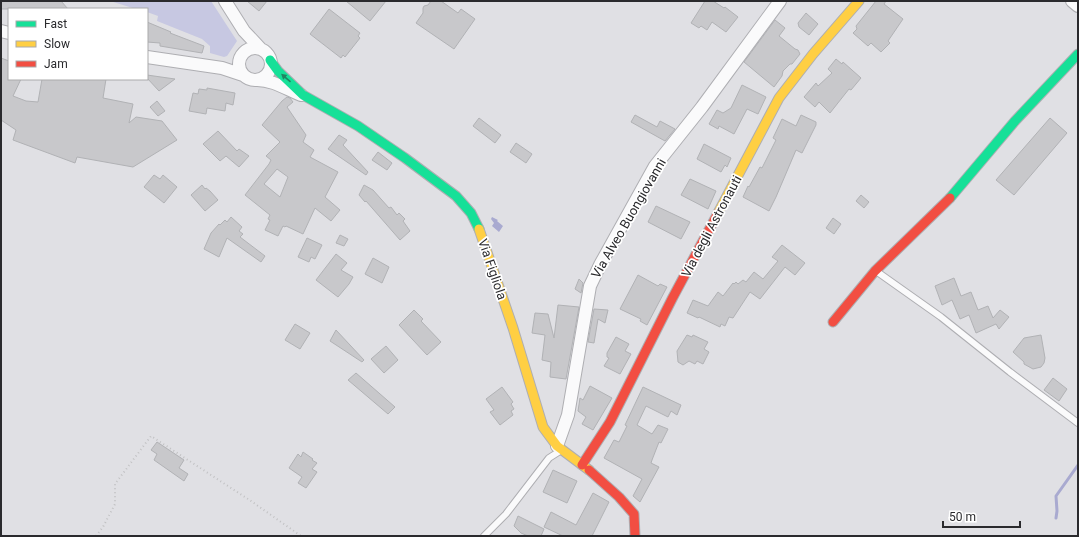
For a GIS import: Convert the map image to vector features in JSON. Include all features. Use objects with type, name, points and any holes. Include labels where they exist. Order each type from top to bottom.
[{"type":"street","points":[[225,1],[244,31],[268,55],[270,60],[269,71],[266,75],[257,80]]},
{"type":"street","name":"Via Alveo Buongiovanni","points":[[559,448],[568,415],[590,286],[600,265],[655,166],[702,107],[780,1]]},
{"type":"street","name":"Via degli Astronauti","points":[[582,465],[610,422],[673,297],[779,98],[813,54],[859,1]]},
{"type":"street","points":[[1072,1],[1078,6]]},
{"type":"street","points":[[243,75],[239,66],[242,56],[244,31]]},
{"type":"street","points":[[222,68],[254,48],[260,48]]},
{"type":"street","points":[[833,322],[875,271],[952,196],[1015,121],[1078,54]]},
{"type":"street","points":[[148,57],[222,68],[243,75],[252,80],[272,82],[303,95]]},
{"type":"street","name":"Via Figliola","points":[[270,60],[278,71],[303,95],[358,126],[406,158],[456,196],[472,213],[481,233],[508,313],[543,427],[559,448],[597,476],[634,514],[635,536]]},
{"type":"lane","points":[[875,271],[941,317],[1010,372],[1078,423]]},
{"type":"lane","points":[[484,536],[506,514],[549,458],[559,448]]},
{"type":"path","points":[[96,536],[116,504],[114,484],[151,436],[214,476],[301,536]]},
{"type":"shaded area","points":[[110,1],[211,1],[237,41],[227,56],[224,57],[210,53],[210,46],[202,39],[157,21],[158,16],[148,12],[148,8],[133,8]]},
{"type":"shaded area","points":[[492,217],[498,220],[497,221],[503,226],[499,232],[492,226],[494,223],[491,219]]},
{"type":"building","points":[[1,1],[61,1],[67,8],[8,8],[1,9]]},
{"type":"building","points":[[247,1],[267,1],[259,11]]},
{"type":"building","points":[[346,1],[386,1],[370,21]]},
{"type":"building","points":[[431,1],[441,1],[458,13],[461,9],[475,19],[454,49],[416,23],[423,13],[424,6],[428,5]]},
{"type":"building","points":[[705,1],[713,1],[724,8],[725,7],[738,17],[726,32],[712,22],[707,30],[701,26],[699,28],[691,23]]},
{"type":"building","points":[[876,1],[886,1],[884,4],[903,19],[888,41],[890,43],[881,52],[871,43],[868,46],[853,33],[857,29],[856,26]]},
{"type":"building","points":[[329,9],[360,33],[358,36],[360,38],[345,57],[343,55],[341,58],[310,34]]},
{"type":"building","points":[[806,13],[818,24],[809,35],[799,27],[798,23]]},
{"type":"building","points":[[775,20],[785,28],[779,36],[798,50],[800,54],[792,64],[790,64],[783,71],[782,76],[774,87],[744,62]]},
{"type":"building","points":[[148,22],[171,32],[170,33],[204,46],[202,53],[160,46],[160,43],[148,42]]},
{"type":"building","points":[[1,58],[8,61],[8,80],[21,80],[13,96],[26,101],[38,102],[42,80],[106,80],[103,98],[133,104],[129,123],[136,117],[162,121],[177,140],[133,167],[77,157],[75,163],[13,140],[16,130],[1,120]]},
{"type":"building","points":[[836,59],[842,64],[843,62],[861,78],[851,90],[849,89],[830,113],[819,102],[815,107],[804,97],[816,83],[818,86],[832,73],[828,69]]},
{"type":"building","points":[[148,75],[175,79],[159,91],[148,79]]},
{"type":"building","points":[[742,85],[766,97],[758,114],[747,109],[734,134],[719,126],[718,129],[709,124],[717,110],[723,113],[731,108]]},
{"type":"building","points":[[207,88],[235,93],[233,105],[226,103],[225,111],[207,108],[206,114],[189,111],[193,93],[198,94],[199,89],[207,90]]},
{"type":"building","points":[[287,97],[293,102],[287,107],[306,135],[303,142],[314,150],[310,157],[338,172],[325,197],[340,210],[331,221],[315,208],[303,234],[283,226],[278,236],[265,230],[270,220],[268,219],[270,215],[245,195],[269,164],[271,160],[266,156],[280,142],[262,125]],"holes":[[[277,169],[288,177],[280,197],[264,184]]]},
{"type":"building","points":[[157,101],[165,111],[158,116],[150,107]]},
{"type":"building","points":[[635,115],[657,127],[660,121],[675,129],[665,141],[631,122]]},
{"type":"building","points":[[801,115],[816,122],[816,125],[802,153],[796,150],[769,211],[743,197],[760,167],[762,168],[776,140],[773,138],[782,119],[796,126]]},
{"type":"building","points":[[479,118],[501,135],[495,143],[473,126]]},
{"type":"building","points":[[1050,118],[1067,133],[1014,195],[996,180]]},
{"type":"building","points":[[218,131],[237,151],[239,149],[249,156],[239,167],[226,156],[220,161],[203,144]]},
{"type":"building","points":[[339,135],[347,140],[343,145],[368,172],[366,175],[328,149]]},
{"type":"building","points":[[516,143],[532,154],[526,163],[510,152]]},
{"type":"building","points":[[704,144],[731,158],[727,167],[725,165],[721,172],[697,159]]},
{"type":"building","points":[[378,152],[392,163],[387,170],[372,160]]},
{"type":"building","points":[[154,175],[160,179],[163,175],[177,187],[164,203],[144,187]]},
{"type":"building","points":[[690,179],[716,191],[708,209],[681,195]]},
{"type":"building","points":[[202,185],[218,200],[205,211],[191,195]]},
{"type":"building","points":[[364,185],[373,190],[389,208],[391,207],[397,215],[399,213],[405,219],[403,221],[410,231],[400,240],[359,195]]},
{"type":"building","points":[[861,195],[869,202],[864,208],[856,201]]},
{"type":"building","points":[[656,206],[690,222],[681,239],[648,222]]},
{"type":"building","points":[[231,217],[242,227],[239,231],[243,234],[240,237],[265,256],[261,262],[227,238],[219,257],[204,249],[211,233],[219,224],[220,225],[225,220],[227,222]]},
{"type":"building","points":[[833,218],[841,224],[834,234],[826,228]]},
{"type":"building","points":[[340,235],[348,239],[344,246],[336,243]]},
{"type":"building","points":[[307,238],[322,245],[315,259],[311,257],[309,262],[298,257]]},
{"type":"building","points":[[782,245],[805,263],[795,275],[785,267],[760,299],[750,292],[733,318],[729,317],[725,326],[721,324],[720,327],[687,313],[693,300],[708,306],[718,292],[723,296],[733,283],[734,284],[736,282],[738,284],[743,280],[746,282],[754,272],[763,279],[778,261],[772,257]]},
{"type":"building","points":[[336,254],[347,263],[341,270],[353,277],[338,297],[316,280]]},
{"type":"building","points":[[373,258],[389,267],[382,283],[365,274]]},
{"type":"building","points":[[638,275],[658,286],[660,284],[667,287],[647,325],[640,321],[641,319],[620,309]]},
{"type":"building","points":[[954,278],[961,296],[971,292],[978,310],[988,306],[993,318],[1000,310],[1009,317],[999,329],[996,324],[976,333],[969,315],[960,319],[952,300],[942,305],[935,286]]},
{"type":"building","points":[[579,279],[583,283],[581,293],[575,289]]},
{"type":"building","points":[[558,305],[579,307],[566,379],[550,377],[551,362],[542,360],[545,335],[532,333],[535,313],[548,314],[554,338]]},
{"type":"building","points":[[594,309],[608,310],[605,323],[598,319],[594,343],[588,342]]},
{"type":"building","points":[[414,310],[423,319],[421,321],[441,342],[427,355],[399,325]]},
{"type":"building","points":[[295,324],[310,333],[300,349],[285,340]]},
{"type":"building","points":[[336,330],[364,360],[362,362],[330,341]]},
{"type":"building","points":[[687,335],[692,337],[693,335],[708,342],[704,349],[709,352],[703,364],[697,361],[695,364],[689,361],[683,365],[678,362],[677,351]]},
{"type":"building","points":[[1041,335],[1045,358],[1044,363],[1041,367],[1033,369],[1024,364],[1024,362],[1013,352],[1024,338]]},
{"type":"building","points":[[616,337],[629,344],[625,351],[631,354],[620,374],[604,366],[609,358],[607,357],[607,353]]},
{"type":"building","points":[[386,346],[398,360],[384,373],[371,359]]},
{"type":"building","points":[[356,373],[395,407],[388,414],[348,380]]},
{"type":"building","points":[[1053,378],[1067,389],[1059,401],[1044,390]]},
{"type":"building","points":[[590,386],[612,398],[593,430],[582,424],[586,417],[578,411],[580,398],[583,400]]},
{"type":"building","points":[[502,387],[513,402],[511,404],[514,409],[511,411],[513,415],[500,425],[490,412],[494,410],[486,399]]},
{"type":"building","points":[[643,387],[681,405],[677,415],[671,411],[668,417],[646,406],[637,425],[652,434],[658,425],[668,429],[661,443],[659,442],[651,463],[659,467],[640,502],[633,496],[642,479],[604,458],[614,440],[619,442],[627,426],[625,425]]},
{"type":"building","points":[[157,442],[184,460],[179,468],[188,474],[184,481],[154,460],[157,454],[151,450]]},
{"type":"building","points":[[303,452],[317,463],[312,469],[317,472],[306,488],[298,483],[302,477],[289,468],[298,454],[301,457]]},
{"type":"building","points":[[553,470],[577,481],[567,503],[543,492]]},
{"type":"building","points":[[593,493],[609,502],[592,536],[563,536],[544,527],[551,512],[576,525]]},
{"type":"building","points":[[518,516],[544,529],[541,536],[528,536],[521,533],[514,526]]},
{"type":"waterway","points":[[1056,518],[1056,496],[1078,465]]},
{"type":"traffic: fast","points":[[950,198],[1015,121],[1078,54]]},
{"type":"traffic: fast","points":[[270,60],[278,71],[303,95],[358,126],[405,158],[456,196],[471,213],[479,229]]},
{"type":"traffic: slow","points":[[718,213],[779,98],[813,54],[859,1]]},
{"type":"traffic: slow","points":[[479,229],[513,328],[543,427],[557,446],[589,470]]},
{"type":"traffic: jam","points":[[833,322],[875,271],[950,198]]},
{"type":"traffic: jam","points":[[582,465],[610,422],[673,297],[718,213]]},
{"type":"traffic: jam","points":[[589,470],[619,497],[634,514],[635,536]]}]
